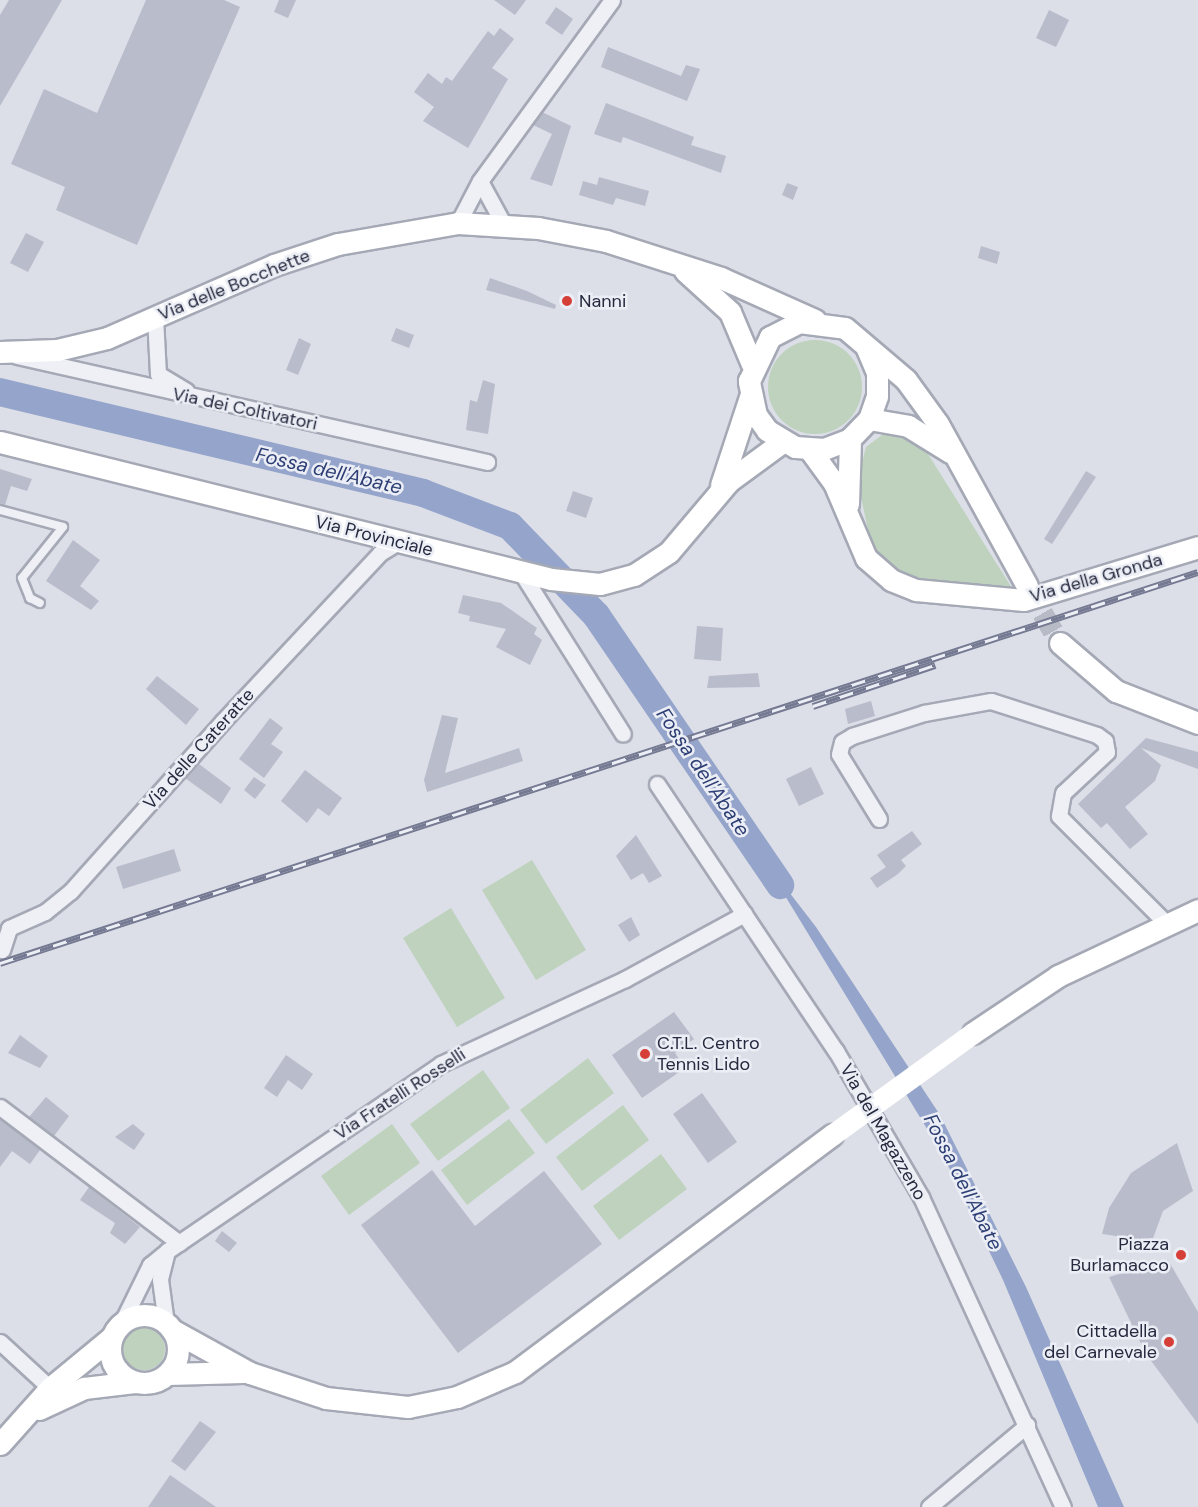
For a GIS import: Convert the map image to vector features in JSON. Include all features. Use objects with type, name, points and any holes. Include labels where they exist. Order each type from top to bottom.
[{"type":"street","points":[[458,223],[480,181],[612,0]]},
{"type":"street","points":[[480,181],[504,225]]},
{"type":"street","name":"Via delle Bocchette","points":[[1,353],[57,350],[107,338],[274,265],[338,244],[458,223],[504,225],[606,241],[788,304],[815,320]]},
{"type":"street","name":"Via delle Bocchette","points":[[680,266],[730,312],[752,364]]},
{"type":"street","points":[[155,317],[158,374],[199,399]]},
{"type":"street","points":[[867,349],[878,384],[869,419],[850,439],[810,450],[782,442],[761,423],[750,397],[752,364],[777,332],[815,320],[845,328],[906,380],[938,424],[950,452],[1027,586]]},
{"type":"street","name":"Via dei Coltivatori","points":[[1,353],[487,462]]},
{"type":"street","name":"Via Provinciale","points":[[718,492],[738,448],[750,397]]},
{"type":"street","points":[[869,419],[924,432],[950,452]]},
{"type":"street","name":"Via della Gronda","points":[[848,519],[850,439]]},
{"type":"street","name":"Via Provinciale","points":[[0,442],[521,572],[551,579],[600,584],[634,575],[669,552],[718,492],[782,442]]},
{"type":"street","name":"Via della Gronda","points":[[810,450],[834,483],[866,558],[891,580],[932,594],[987,600],[1036,598],[1198,547]]},
{"type":"street","name":"Via delle Cateratte","points":[[2,950],[9,928],[45,912],[70,891],[222,722],[381,554],[398,542]]},
{"type":"street","points":[[521,572],[623,734]]},
{"type":"street","points":[[1060,643],[1116,691],[1198,723]]},
{"type":"street","points":[[879,819],[839,754],[842,742],[852,736],[924,713],[991,701],[1097,735],[1105,741],[1107,752],[1063,793],[1059,816],[1166,923]]},
{"type":"street","name":"Via del Magazzeno","points":[[657,784],[836,1051],[921,1197],[1063,1507]]},
{"type":"street","points":[[250,1372],[168,1374],[135,1382],[116,1370],[117,1330],[149,1315],[250,1372],[326,1398],[408,1407],[490,1385],[973,1033],[1058,976],[1166,923],[1198,910]]},
{"type":"street","name":"Via Fratelli Rosselli","points":[[0,1444],[50,1388],[117,1330],[150,1265],[173,1247],[441,1064],[625,978],[744,914]]},
{"type":"street","points":[[0,1107],[173,1247],[160,1279],[169,1327],[178,1353],[168,1374]]},
{"type":"street","points":[[0,1342],[50,1388]]},
{"type":"street","name":"Via Fratelli Rosselli","points":[[25,1417],[84,1388],[135,1382]]},
{"type":"street","points":[[929,1507],[1027,1425]]},
{"type":"lane","points":[[0,510],[63,527],[22,578],[30,598],[40,603]]},
{"type":"green space","points":[[815,340],[833,343],[848,354],[859,369],[862,387],[859,405],[848,420],[833,431],[815,434],[797,431],[782,420],[771,405],[768,387],[771,369],[782,354],[797,343]]},
{"type":"green space","points":[[890,429],[901,429],[923,446],[1015,593],[958,591],[898,575],[871,544],[860,492],[862,463],[866,447]]},
{"type":"green space","points":[[532,860],[586,950],[536,980],[482,890]]},
{"type":"green space","points":[[451,908],[505,998],[457,1027],[403,938]]},
{"type":"green space","points":[[588,1058],[614,1093],[546,1144],[520,1110]]},
{"type":"green space","points":[[483,1070],[510,1108],[438,1161],[410,1124]]},
{"type":"green space","points":[[623,1105],[649,1140],[582,1191],[556,1157]]},
{"type":"green space","points":[[509,1119],[535,1153],[467,1205],[441,1170]]},
{"type":"green space","points":[[392,1124],[420,1163],[349,1215],[321,1176]]},
{"type":"green space","points":[[661,1154],[687,1189],[619,1240],[593,1206]]},
{"type":"green space","points":[[144,1328],[159,1334],[165,1349],[159,1364],[144,1370],[129,1364],[123,1349],[129,1334]]},
{"type":"water","points":[[759,853],[816,927],[940,1115],[1026,1287],[1124,1507],[1098,1507],[1003,1280],[943,1155]]},
{"type":"building","points":[[9,0],[62,0],[0,106],[0,15]]},
{"type":"building","points":[[146,0],[224,0],[240,7],[137,245],[56,210],[65,187],[11,164],[44,89],[97,113]]},
{"type":"building","points":[[279,0],[296,0],[288,18],[274,12]]},
{"type":"building","points":[[494,0],[526,0],[515,15]]},
{"type":"building","points":[[556,7],[573,19],[562,35],[545,23]]},
{"type":"building","points":[[1049,10],[1069,20],[1056,47],[1036,38]]},
{"type":"building","points":[[500,28],[514,39],[492,68],[508,79],[468,148],[423,121],[434,107],[414,92],[428,73],[442,84],[446,77],[452,81],[488,31],[494,36]]},
{"type":"building","points":[[608,47],[681,76],[686,65],[700,69],[687,101],[601,67]]},
{"type":"building","points":[[606,103],[694,137],[691,145],[726,156],[721,173],[623,137],[621,143],[594,134]]},
{"type":"building","points":[[542,112],[571,126],[552,186],[530,179],[552,134],[533,125]]},
{"type":"building","points":[[599,177],[649,191],[645,206],[616,198],[613,205],[579,195],[583,181],[597,185]]},
{"type":"building","points":[[787,183],[798,187],[793,200],[782,195]]},
{"type":"building","points":[[26,233],[44,242],[28,272],[10,263]]},
{"type":"building","points":[[981,246],[1000,252],[997,264],[978,258]]},
{"type":"building","points":[[490,278],[527,291],[556,305],[555,309],[486,290]]},
{"type":"building","points":[[396,328],[414,335],[409,348],[391,341]]},
{"type":"building","points":[[299,338],[311,344],[298,375],[286,370]]},
{"type":"building","points":[[483,380],[495,384],[488,434],[466,430],[470,400],[477,402]]},
{"type":"building","points":[[0,469],[32,479],[27,491],[11,486],[5,505],[0,504]]},
{"type":"building","points":[[1086,471],[1096,477],[1052,544],[1044,539]]},
{"type":"building","points":[[573,491],[593,498],[586,518],[566,511]]},
{"type":"building","points":[[73,540],[100,560],[80,586],[99,601],[91,610],[46,581]]},
{"type":"building","points":[[463,595],[501,603],[537,628],[534,634],[542,640],[530,665],[496,647],[506,629],[469,621],[470,616],[458,613]]},
{"type":"building","points":[[697,626],[723,628],[721,661],[694,659]]},
{"type":"building","points":[[758,673],[760,687],[707,688],[709,676]]},
{"type":"building","points":[[157,676],[199,709],[186,725],[146,689]]},
{"type":"building","points":[[871,701],[875,716],[848,724],[845,709]]},
{"type":"building","points":[[442,715],[458,718],[445,773],[519,748],[523,761],[427,792],[424,780]]},
{"type":"building","points":[[270,718],[283,728],[271,744],[283,752],[264,778],[239,759]]},
{"type":"building","points":[[1146,738],[1198,752],[1198,769],[1141,748],[1161,765],[1155,781],[1125,807],[1148,834],[1130,849],[1107,823],[1101,828],[1078,804]]},
{"type":"building","points":[[199,764],[231,788],[221,804],[185,778]]},
{"type":"building","points":[[811,767],[824,794],[799,806],[786,779]]},
{"type":"building","points":[[305,770],[342,798],[329,816],[318,808],[307,823],[281,801]]},
{"type":"building","points":[[254,777],[266,785],[255,799],[244,790]]},
{"type":"building","points":[[912,831],[922,844],[901,860],[906,866],[898,874],[877,888],[870,878],[886,867],[877,855]]},
{"type":"building","points":[[636,835],[662,876],[649,883],[643,873],[631,880],[616,856]]},
{"type":"building","points":[[174,849],[181,871],[123,889],[116,867]]},
{"type":"building","points":[[631,917],[640,935],[629,942],[618,925]]},
{"type":"building","name":"C.T.L. Centro Tennis Lido","points":[[674,1012],[694,1039],[675,1053],[685,1068],[642,1098],[612,1055]]},
{"type":"building","points":[[20,1035],[48,1056],[40,1068],[8,1053]]},
{"type":"building","points":[[286,1055],[313,1074],[302,1090],[288,1080],[277,1097],[264,1088]]},
{"type":"building","points":[[702,1093],[737,1142],[708,1163],[673,1114]]},
{"type":"building","points":[[46,1097],[69,1116],[54,1136],[29,1117]]},
{"type":"building","points":[[0,1119],[40,1150],[30,1164],[12,1151],[0,1167]]},
{"type":"building","points":[[133,1124],[145,1134],[134,1150],[115,1137]]},
{"type":"building","points":[[1177,1143],[1193,1191],[1163,1211],[1152,1241],[1102,1234],[1109,1208],[1131,1173]]},
{"type":"building","points":[[432,1170],[475,1226],[544,1171],[602,1244],[458,1353],[361,1225]]},
{"type":"building","points":[[89,1187],[140,1227],[125,1244],[110,1233],[115,1223],[80,1200]]},
{"type":"building","points":[[222,1231],[237,1243],[229,1252],[215,1241]]},
{"type":"building","name":"Cittadella del Carnevale","points":[[1168,1260],[1198,1312],[1198,1424],[1146,1354],[1109,1277]]},
{"type":"building","points":[[200,1421],[216,1432],[185,1471],[171,1461]]},
{"type":"building","points":[[170,1475],[216,1507],[148,1507]]},
{"type":"waterway","name":"Fossa dell'Abate","points":[[0,392],[423,493],[510,526],[596,615],[780,885]]},
{"type":"tunnel","points":[[1027,586],[1060,643]]},
{"type":"railway","points":[[0,963],[1198,572]]},
{"type":"railway","points":[[813,706],[935,665]]},
{"type":"place","name":"Nanni","points":[[567,301]]},
{"type":"place","name":"C.T.L. Centro Tennis Lido","points":[[645,1054]]},
{"type":"place","name":"Piazza Burlamacco","points":[[1181,1255]]},
{"type":"place","name":"Cittadella del Carnevale","points":[[1169,1342]]}]
